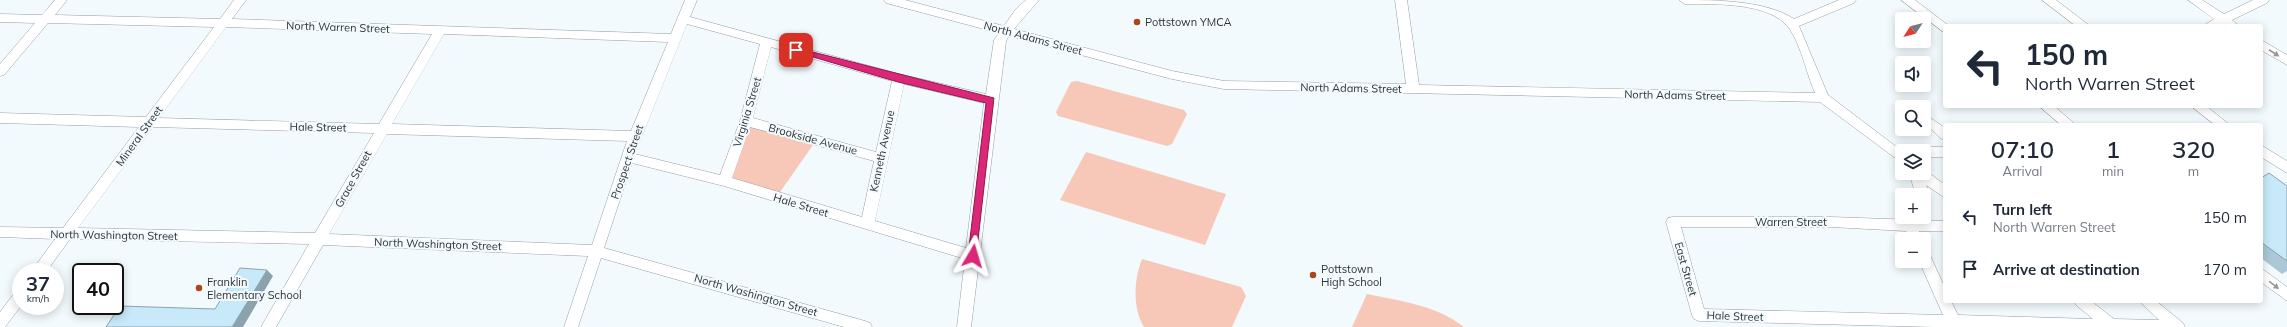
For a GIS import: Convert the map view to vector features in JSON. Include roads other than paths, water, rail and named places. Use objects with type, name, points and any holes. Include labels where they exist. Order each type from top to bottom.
[{"type":"street","points":[[0,72],[62,0]]},
{"type":"street","name":"Mineral Street","points":[[45,263],[240,0]]},
{"type":"street","name":"Prospect Street","points":[[571,327],[635,136],[691,0]]},
{"type":"street","name":"North Adams Street","points":[[890,0],[1172,75],[1214,84],[1288,88],[1413,89],[1823,98]]},
{"type":"street","points":[[964,327],[991,100],[1000,40],[1019,13],[1033,0]]},
{"type":"street","points":[[1401,0],[1413,89]]},
{"type":"street","points":[[1685,0],[1752,1],[1773,7],[1792,24],[1823,98],[1895,151]]},
{"type":"street","points":[[1792,24],[1850,0]]},
{"type":"street","points":[[1907,0],[1943,27]]},
{"type":"street","points":[[2048,0],[2081,24]]},
{"type":"street","points":[[2194,0],[2230,24]]},
{"type":"street","points":[[2213,24],[2263,0]]},
{"type":"street","name":"North Warren Street","points":[[0,18],[223,23],[676,38]]},
{"type":"street","points":[[684,19],[898,78],[991,100]]},
{"type":"street","name":"Grace Street","points":[[268,327],[381,128],[440,31]]},
{"type":"street","name":"Virginia Street","points":[[724,181],[746,121],[767,41]]},
{"type":"street","points":[[2263,45],[2287,61]]},
{"type":"street","name":"Kenneth Avenue","points":[[867,225],[898,78]]},
{"type":"street","points":[[2048,108],[2067,123]]},
{"type":"street","points":[[2200,108],[2221,123]]},
{"type":"street","name":"Hale Street","points":[[0,118],[635,136]]},
{"type":"street","name":"Brookside Avenue","points":[[746,121],[880,158]]},
{"type":"street","points":[[1932,124],[1943,133]]},
{"type":"street","points":[[2263,151],[2284,162]]},
{"type":"street","points":[[1931,152],[1943,152]]},
{"type":"street","name":"Hale Street","points":[[628,157],[724,181],[973,256]]},
{"type":"street","points":[[2263,161],[2284,162]]},
{"type":"street","points":[[1929,180],[1943,191]]},
{"type":"street","name":"Warren Street","points":[[1673,222],[1895,222]]},
{"type":"street","name":"East Street","points":[[1673,222],[1699,315]]},
{"type":"street","name":"Warren Street","points":[[1930,224],[1943,226]]},
{"type":"street","name":"North Washington Street","points":[[0,232],[319,239],[597,251],[865,327]]},
{"type":"street","points":[[1929,268],[1943,299]]},
{"type":"street","points":[[2263,276],[2287,295]]},
{"type":"street","points":[[1945,303],[1954,324]]},
{"type":"street","points":[[2083,303],[2112,326]]},
{"type":"street","points":[[2148,303],[2178,327]]},
{"type":"street","points":[[0,323],[12,307]]},
{"type":"street","name":"Hale Street","points":[[1699,315],[1954,324],[2178,327]]},
{"type":"place","name":"Pottstown YMCA","points":[[1137,22]]},
{"type":"place","name":"Pottstown High School","points":[[1313,275]]},
{"type":"place","name":"Franklin Elementary School","points":[[199,288]]}]
